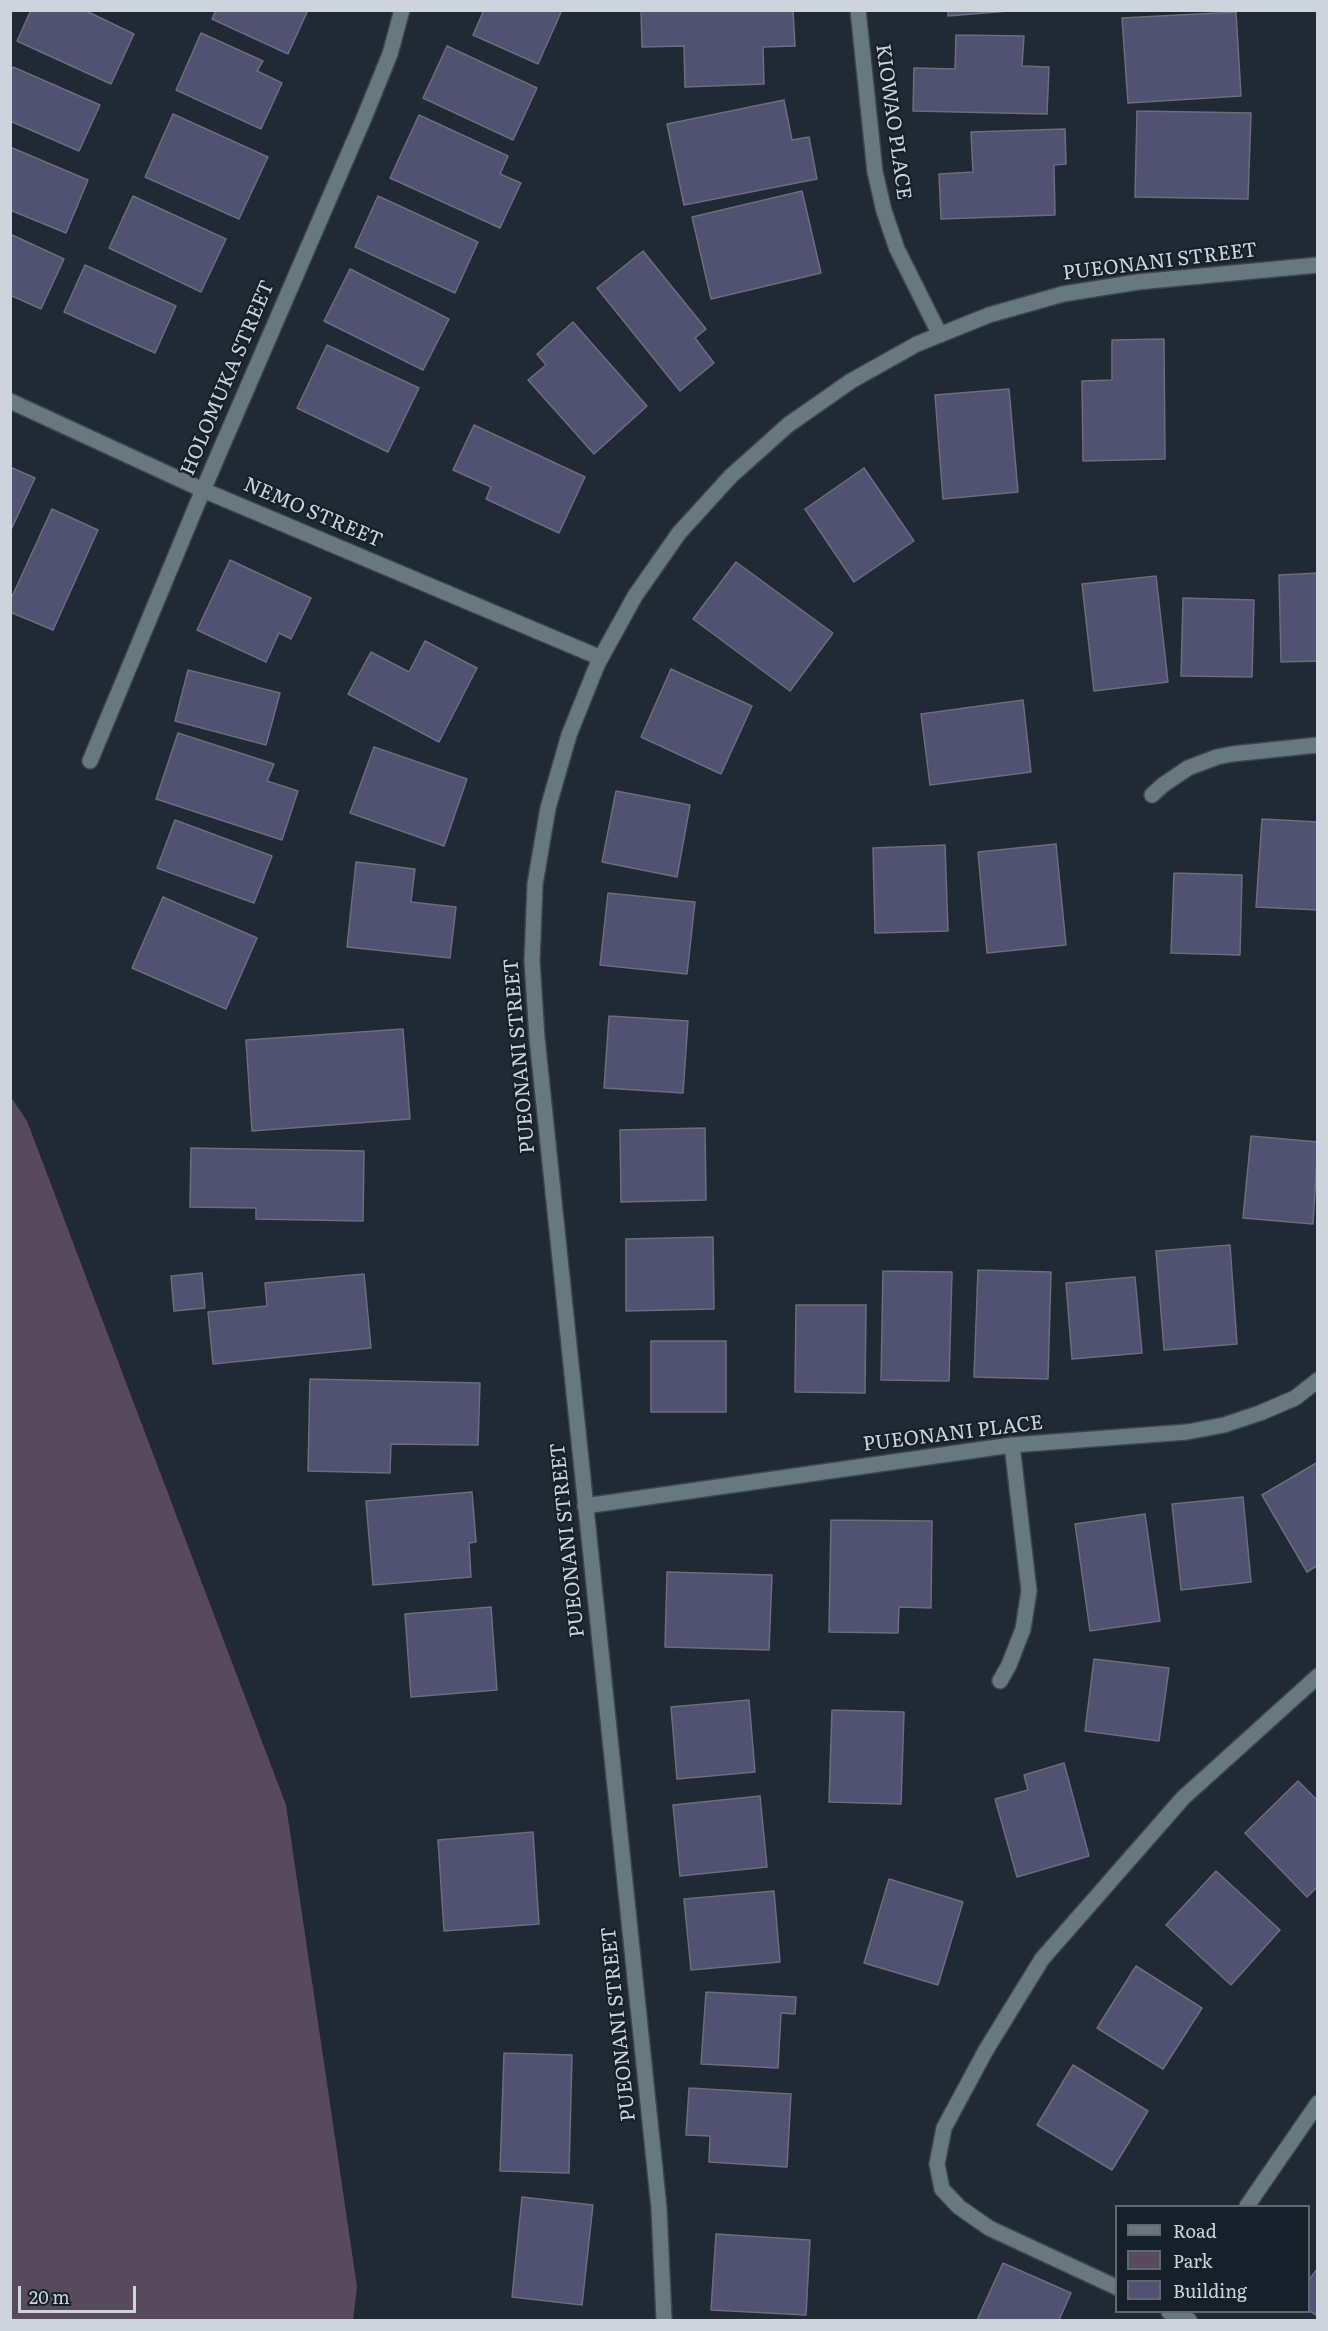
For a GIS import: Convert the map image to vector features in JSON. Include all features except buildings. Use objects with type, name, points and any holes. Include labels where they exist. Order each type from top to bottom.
[{"type":"street","name":"HOLOMUKA STREET","points":[[90,762],[203,490],[364,118],[390,54],[402,10]]},
{"type":"street","name":"KIOWAO PLACE","points":[[858,10],[873,162],[884,211],[897,249],[940,335]]},
{"type":"street","name":"PUEONANI STREET","points":[[664,2320],[659,2208],[537,1038],[532,961],[535,884],[548,808],[569,735],[601,658],[635,596],[673,542],[731,476],[788,425],[851,381],[917,344],[988,315],[1063,294],[1138,282],[1317,265]]},
{"type":"street","name":"NEMO STREET","points":[[10,401],[203,490],[601,658]]},
{"type":"street","points":[[1152,795],[1188,768],[1217,757],[1317,745]]},
{"type":"street","name":"PUEONANI PLACE","points":[[585,1506],[1012,1445],[1186,1431],[1224,1425],[1295,1398],[1317,1380]]},
{"type":"street","points":[[1000,1682],[1023,1629],[1029,1592],[1012,1445]]},
{"type":"street","points":[[1115,2287],[989,2228],[959,2207],[942,2190],[937,2164],[944,2128],[986,2050],[1042,1959],[1183,1798],[1317,1676]]},
{"type":"street","points":[[1248,2205],[1317,2103]]},
{"type":"street","points":[[1172,2313],[1188,2318]]},
{"type":"green space","points":[[11,1097],[27,1121],[286,1805],[357,2287],[353,2320],[11,2320]]}]
